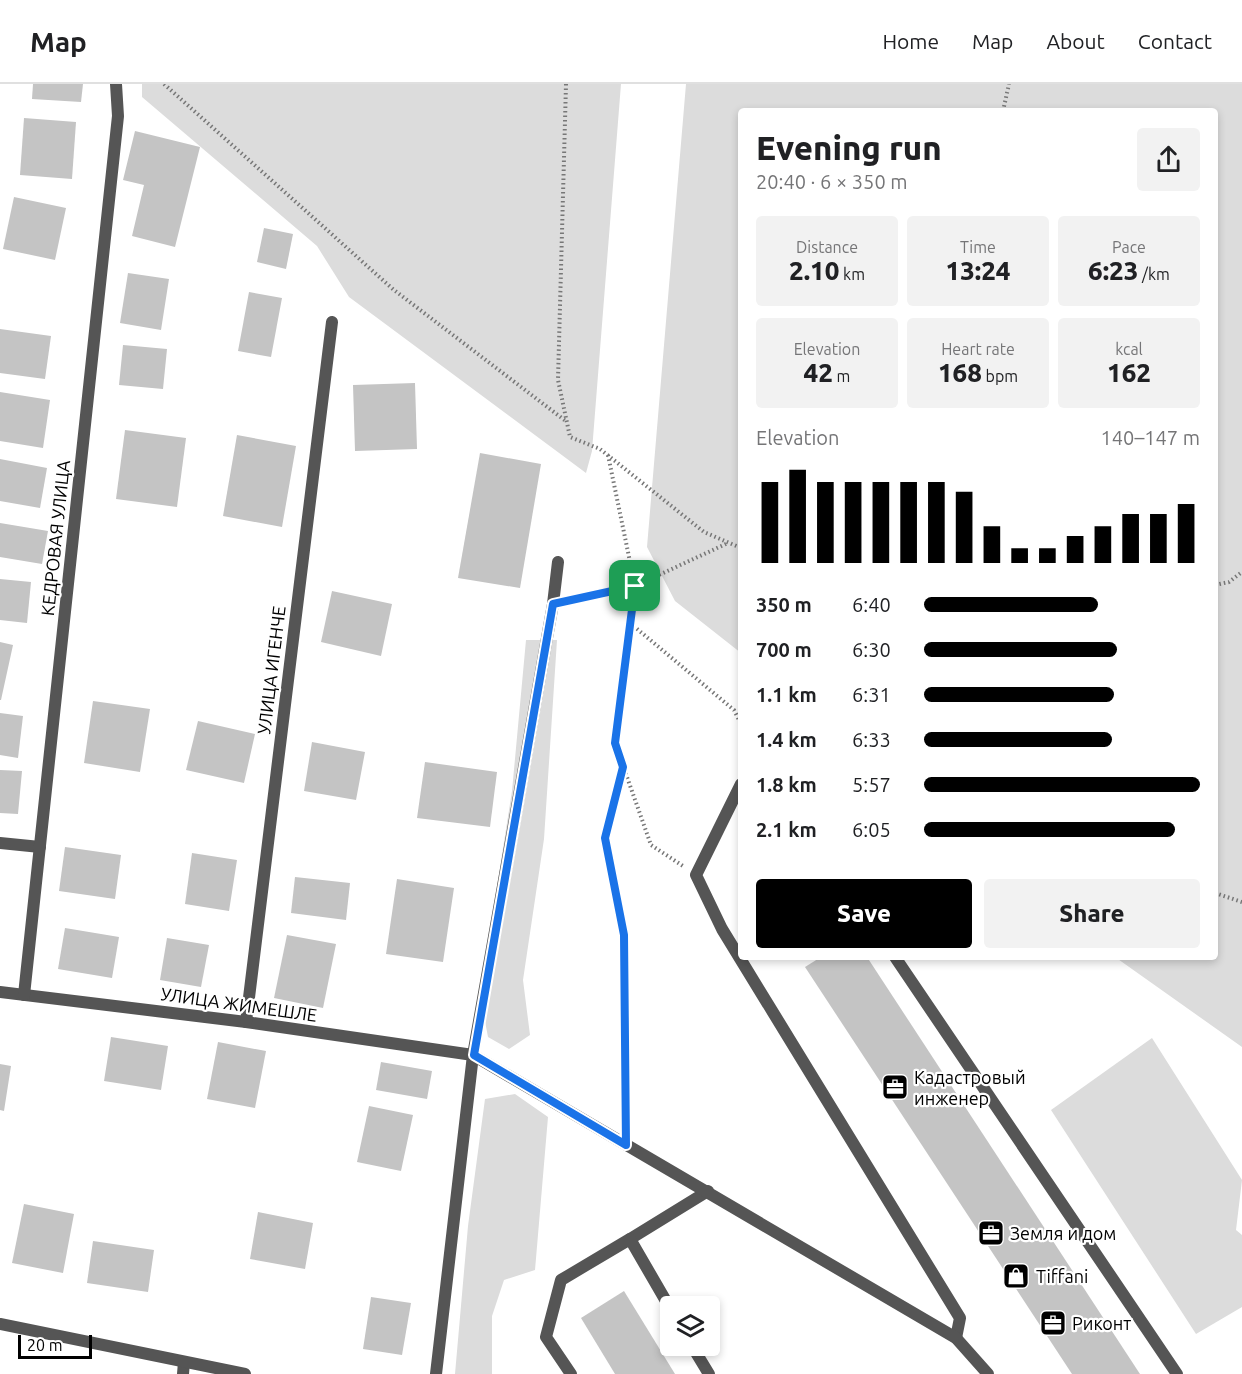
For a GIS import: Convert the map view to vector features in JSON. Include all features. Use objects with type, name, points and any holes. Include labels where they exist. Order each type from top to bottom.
[{"type":"street","name":"КЕДРОВАЯ УЛИЦА","points":[[24,995],[118,116],[116,84]]},
{"type":"street","name":"УЛИЦА ИГЕНЧЕ","points":[[246,1022],[332,322]]},
{"type":"street","points":[[436,1374],[474,1055],[553,604],[558,562]]},
{"type":"street","points":[[738,790],[696,874],[722,929],[738,955]]},
{"type":"street","points":[[0,843],[40,847]]},
{"type":"street","points":[[741,960],[960,1318],[956,1338]]},
{"type":"street","points":[[897,960],[1177,1374]]},
{"type":"street","name":"УЛИЦА ЖИМЕШЛЕ","points":[[0,992],[246,1022],[474,1055]]},
{"type":"street","points":[[474,1055],[956,1338],[988,1374]]},
{"type":"street","points":[[571,1374],[546,1337],[561,1280],[708,1191]]},
{"type":"street","points":[[630,1239],[663,1296]]},
{"type":"street","points":[[0,1324],[183,1368],[245,1374]]},
{"type":"street","points":[[698,1356],[709,1374]]},
{"type":"path","points":[[164,84],[394,290],[567,423]]},
{"type":"path","points":[[566,84],[558,380],[570,437],[608,455],[704,532],[738,547]]},
{"type":"path","points":[[1004,108],[1009,84]]},
{"type":"path","points":[[608,455],[635,586],[615,743],[651,845],[696,874]]},
{"type":"path","points":[[553,604],[635,586],[728,542]]},
{"type":"path","points":[[1218,584],[1229,582],[1242,572]]},
{"type":"path","points":[[630,623],[734,710],[738,718]]},
{"type":"path","points":[[623,767],[605,838],[624,935],[626,1145]]},
{"type":"path","points":[[1218,894],[1242,902]]},
{"type":"shaded area","points":[[142,84],[621,84],[592,451],[586,473],[349,297],[317,246],[142,97]]},
{"type":"shaded area","points":[[686,84],[1242,84],[1242,1047],[1119,960],[1218,960],[1218,108],[738,108],[738,651],[675,601],[647,547]]},
{"type":"shaded area","points":[[526,640],[557,640],[544,839],[523,980],[530,1035],[509,1049],[488,1037],[480,995],[512,791]]},
{"type":"shaded area","points":[[1152,1038],[1242,1180],[1236,1230],[1242,1235],[1242,1307],[1196,1334],[1051,1110]]},
{"type":"shaded area","points":[[515,1094],[548,1117],[535,1270],[504,1280],[492,1316],[492,1374],[455,1374],[468,1226],[485,1099]]},
{"type":"building","points":[[33,84],[83,84],[81,102],[32,99]]},
{"type":"building","points":[[24,118],[76,122],[72,179],[20,175]]},
{"type":"building","points":[[135,131],[200,147],[175,247],[132,236],[144,185],[123,180]]},
{"type":"building","points":[[14,197],[66,208],[55,260],[3,249]]},
{"type":"building","points":[[264,228],[293,234],[286,269],[257,262]]},
{"type":"building","points":[[128,273],[169,279],[161,330],[120,323]]},
{"type":"building","points":[[249,292],[282,298],[271,357],[238,351]]},
{"type":"building","points":[[0,329],[51,336],[45,379],[0,373]]},
{"type":"building","points":[[123,345],[167,349],[163,389],[119,385]]},
{"type":"building","points":[[415,383],[417,449],[355,451],[353,385]]},
{"type":"building","points":[[0,392],[50,400],[43,448],[0,441]]},
{"type":"building","points":[[125,430],[186,438],[177,507],[116,499]]},
{"type":"building","points":[[237,435],[296,446],[282,527],[223,516]]},
{"type":"building","points":[[480,453],[541,464],[520,588],[458,578]]},
{"type":"building","points":[[0,459],[47,468],[40,508],[0,501]]},
{"type":"building","points":[[0,523],[48,531],[42,564],[0,557]]},
{"type":"building","points":[[0,579],[31,582],[27,623],[0,620]]},
{"type":"building","points":[[332,591],[392,604],[381,656],[321,642]]},
{"type":"building","points":[[0,642],[13,645],[1,700],[0,700]]},
{"type":"building","points":[[93,701],[150,709],[140,772],[84,763]]},
{"type":"building","points":[[0,713],[23,716],[18,758],[0,755]]},
{"type":"building","points":[[198,721],[255,734],[244,783],[186,770]]},
{"type":"building","points":[[312,742],[365,752],[356,800],[304,791]]},
{"type":"building","points":[[425,762],[497,772],[490,827],[417,818]]},
{"type":"building","points":[[0,770],[22,771],[18,814],[0,813]]},
{"type":"building","points":[[65,847],[121,855],[115,899],[59,891]]},
{"type":"building","points":[[192,853],[237,860],[229,911],[185,904]]},
{"type":"building","points":[[295,877],[350,883],[346,920],[291,913]]},
{"type":"building","points":[[397,879],[454,888],[443,962],[386,954]]},
{"type":"building","points":[[65,928],[119,937],[112,978],[58,969]]},
{"type":"building","points":[[287,935],[336,944],[323,1008],[274,998]]},
{"type":"building","points":[[167,938],[209,945],[201,987],[160,980]]},
{"type":"building","points":[[816,960],[869,960],[1140,1374],[1072,1374],[805,967]]},
{"type":"building","points":[[111,1037],[168,1046],[161,1090],[104,1081]]},
{"type":"building","points":[[218,1042],[266,1051],[255,1108],[207,1099]]},
{"type":"building","points":[[381,1062],[432,1071],[427,1099],[376,1090]]},
{"type":"building","points":[[0,1064],[11,1066],[4,1111],[0,1110]]},
{"type":"building","points":[[369,1106],[413,1115],[401,1171],[357,1162]]},
{"type":"building","points":[[24,1204],[74,1214],[63,1273],[12,1263]]},
{"type":"building","points":[[258,1212],[313,1223],[305,1269],[250,1259]]},
{"type":"building","points":[[93,1241],[154,1250],[148,1292],[87,1283]]},
{"type":"building","points":[[624,1291],[660,1350],[660,1356],[664,1356],[675,1374],[615,1374],[581,1318]]},
{"type":"building","points":[[371,1297],[411,1303],[402,1355],[363,1349]]},
{"type":"place","name":"Кадастровый инженер","points":[[895,1087]]},
{"type":"place","name":"Земля и дом","points":[[991,1233]]},
{"type":"place","name":"Tiffani","points":[[1016,1276]]},
{"type":"place","name":"Риконт","points":[[1053,1323]]},
{"type":"route","points":[[635,586],[615,743],[623,767],[605,838],[624,935],[626,1145],[474,1055],[553,604],[635,586]]}]
